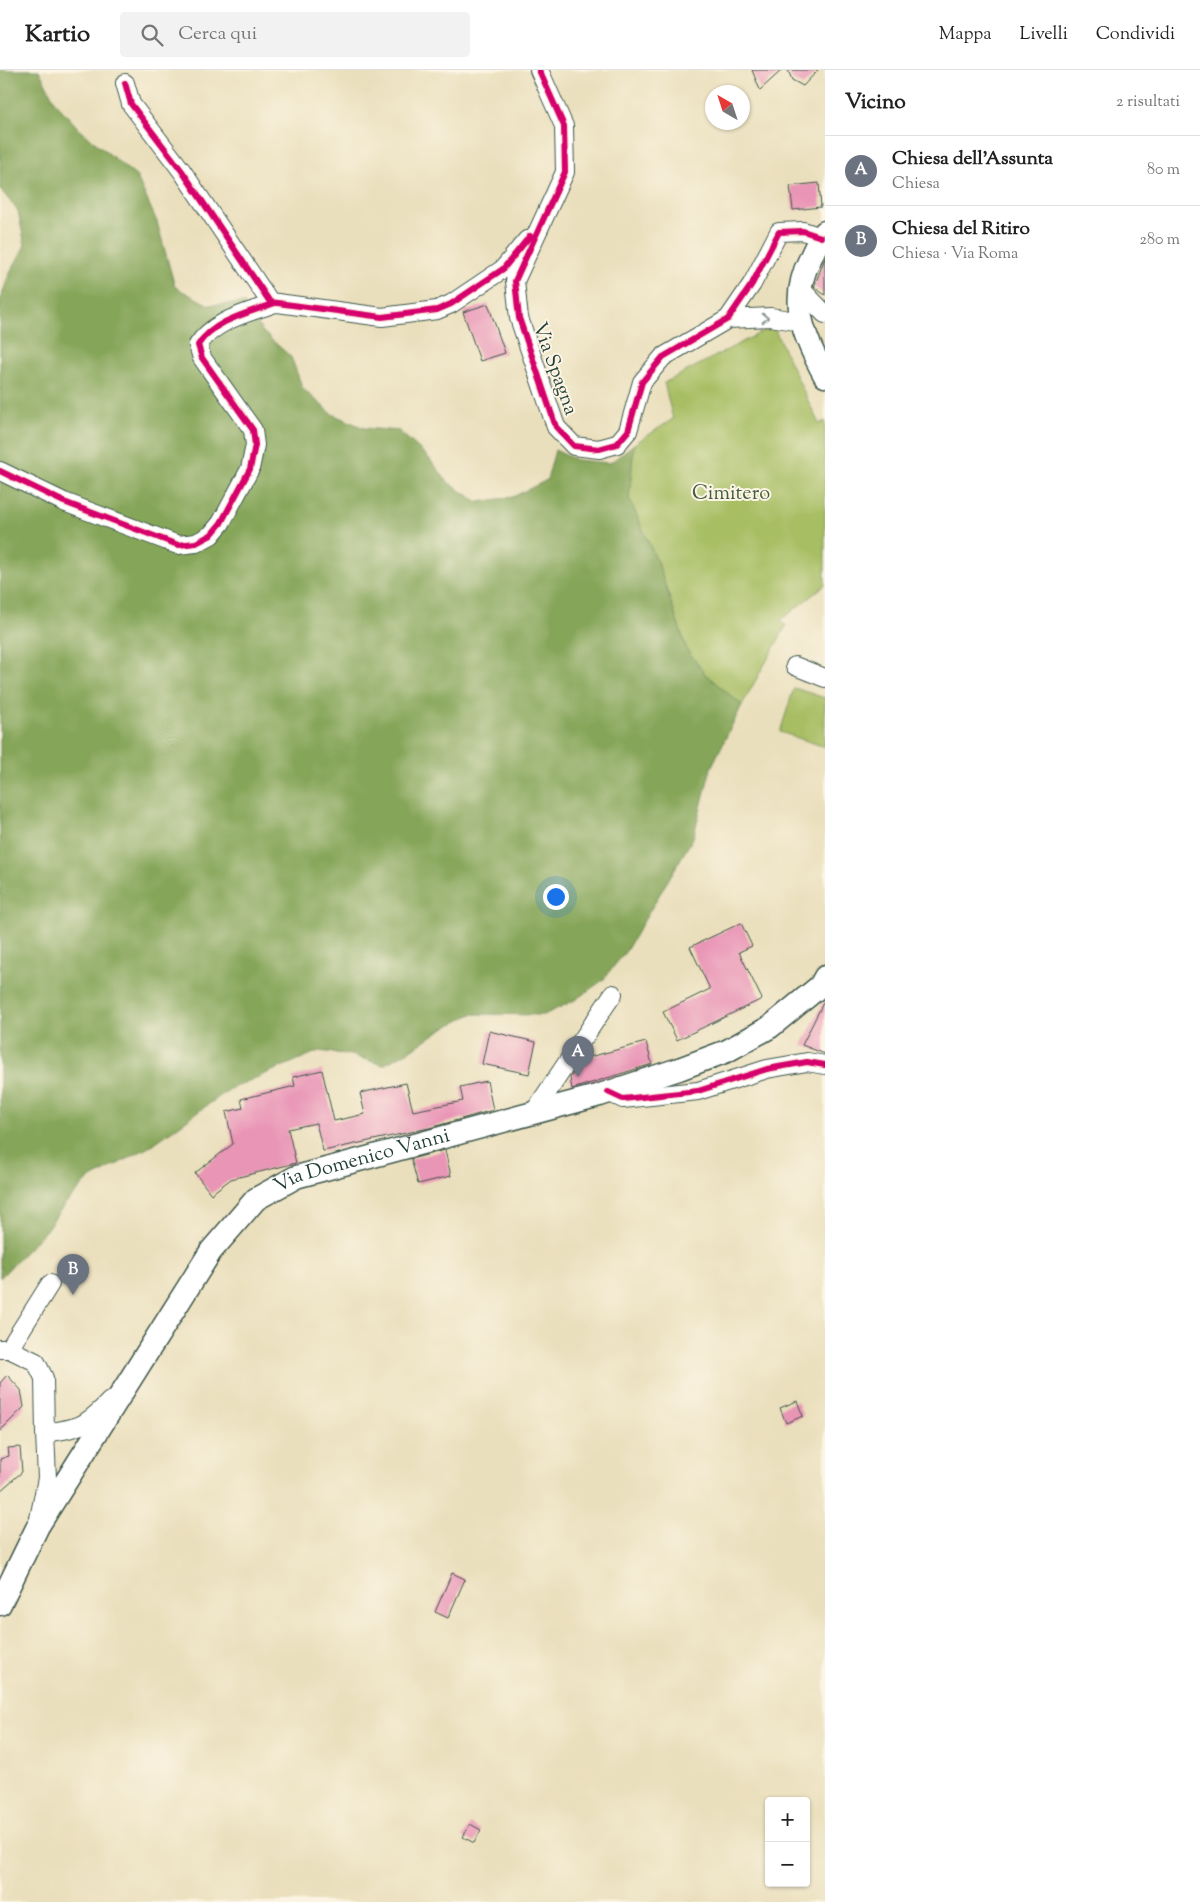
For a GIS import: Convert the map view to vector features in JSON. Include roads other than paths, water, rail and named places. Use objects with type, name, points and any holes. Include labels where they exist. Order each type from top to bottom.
[{"type":"main road","points":[[823,235],[805,268],[800,288],[801,322],[804,334],[825,376]]},
{"type":"main road","name":"Via Domenico Vanni","points":[[0,1604],[38,1526],[126,1385],[211,1251],[256,1199],[296,1176],[608,1092],[727,1051],[770,1027],[820,986],[825,976]]},
{"type":"street","name":"Via Spagna","points":[[539,70],[564,126],[565,172],[515,280],[519,318],[556,427],[574,446],[599,449],[617,444],[628,431],[642,382],[663,356],[728,319],[752,284],[779,232],[803,230],[823,235]]},
{"type":"street","points":[[125,83],[131,104],[182,171],[270,302],[382,317],[437,310],[451,304],[503,269],[542,223]]},
{"type":"street","points":[[800,288],[825,314]]},
{"type":"street","points":[[0,472],[64,502],[178,545],[196,544],[211,535],[221,523],[250,469],[256,445],[253,430],[202,358],[198,345],[204,335],[226,321],[275,303]]},
{"type":"street","name":"Via Spagna","points":[[728,319],[771,317],[801,322]]},
{"type":"street","points":[[795,666],[825,678]]},
{"type":"street","points":[[534,1112],[613,994]]},
{"type":"street","points":[[608,1092],[623,1099],[698,1092],[767,1068],[807,1062],[825,1065]]},
{"type":"street","points":[[38,1526],[47,1478],[44,1378],[36,1362],[4,1349],[50,1284]]},
{"type":"street","points":[[45,1433],[79,1428],[98,1414],[126,1385]]},
{"type":"place","name":"Chiesa dell'Assunta","points":[[578,1077]]},
{"type":"place","name":"Chiesa del Ritiro","points":[[73,1295]]},
{"type":"park label","name":"Cimitero","points":[[731,494]]}]
